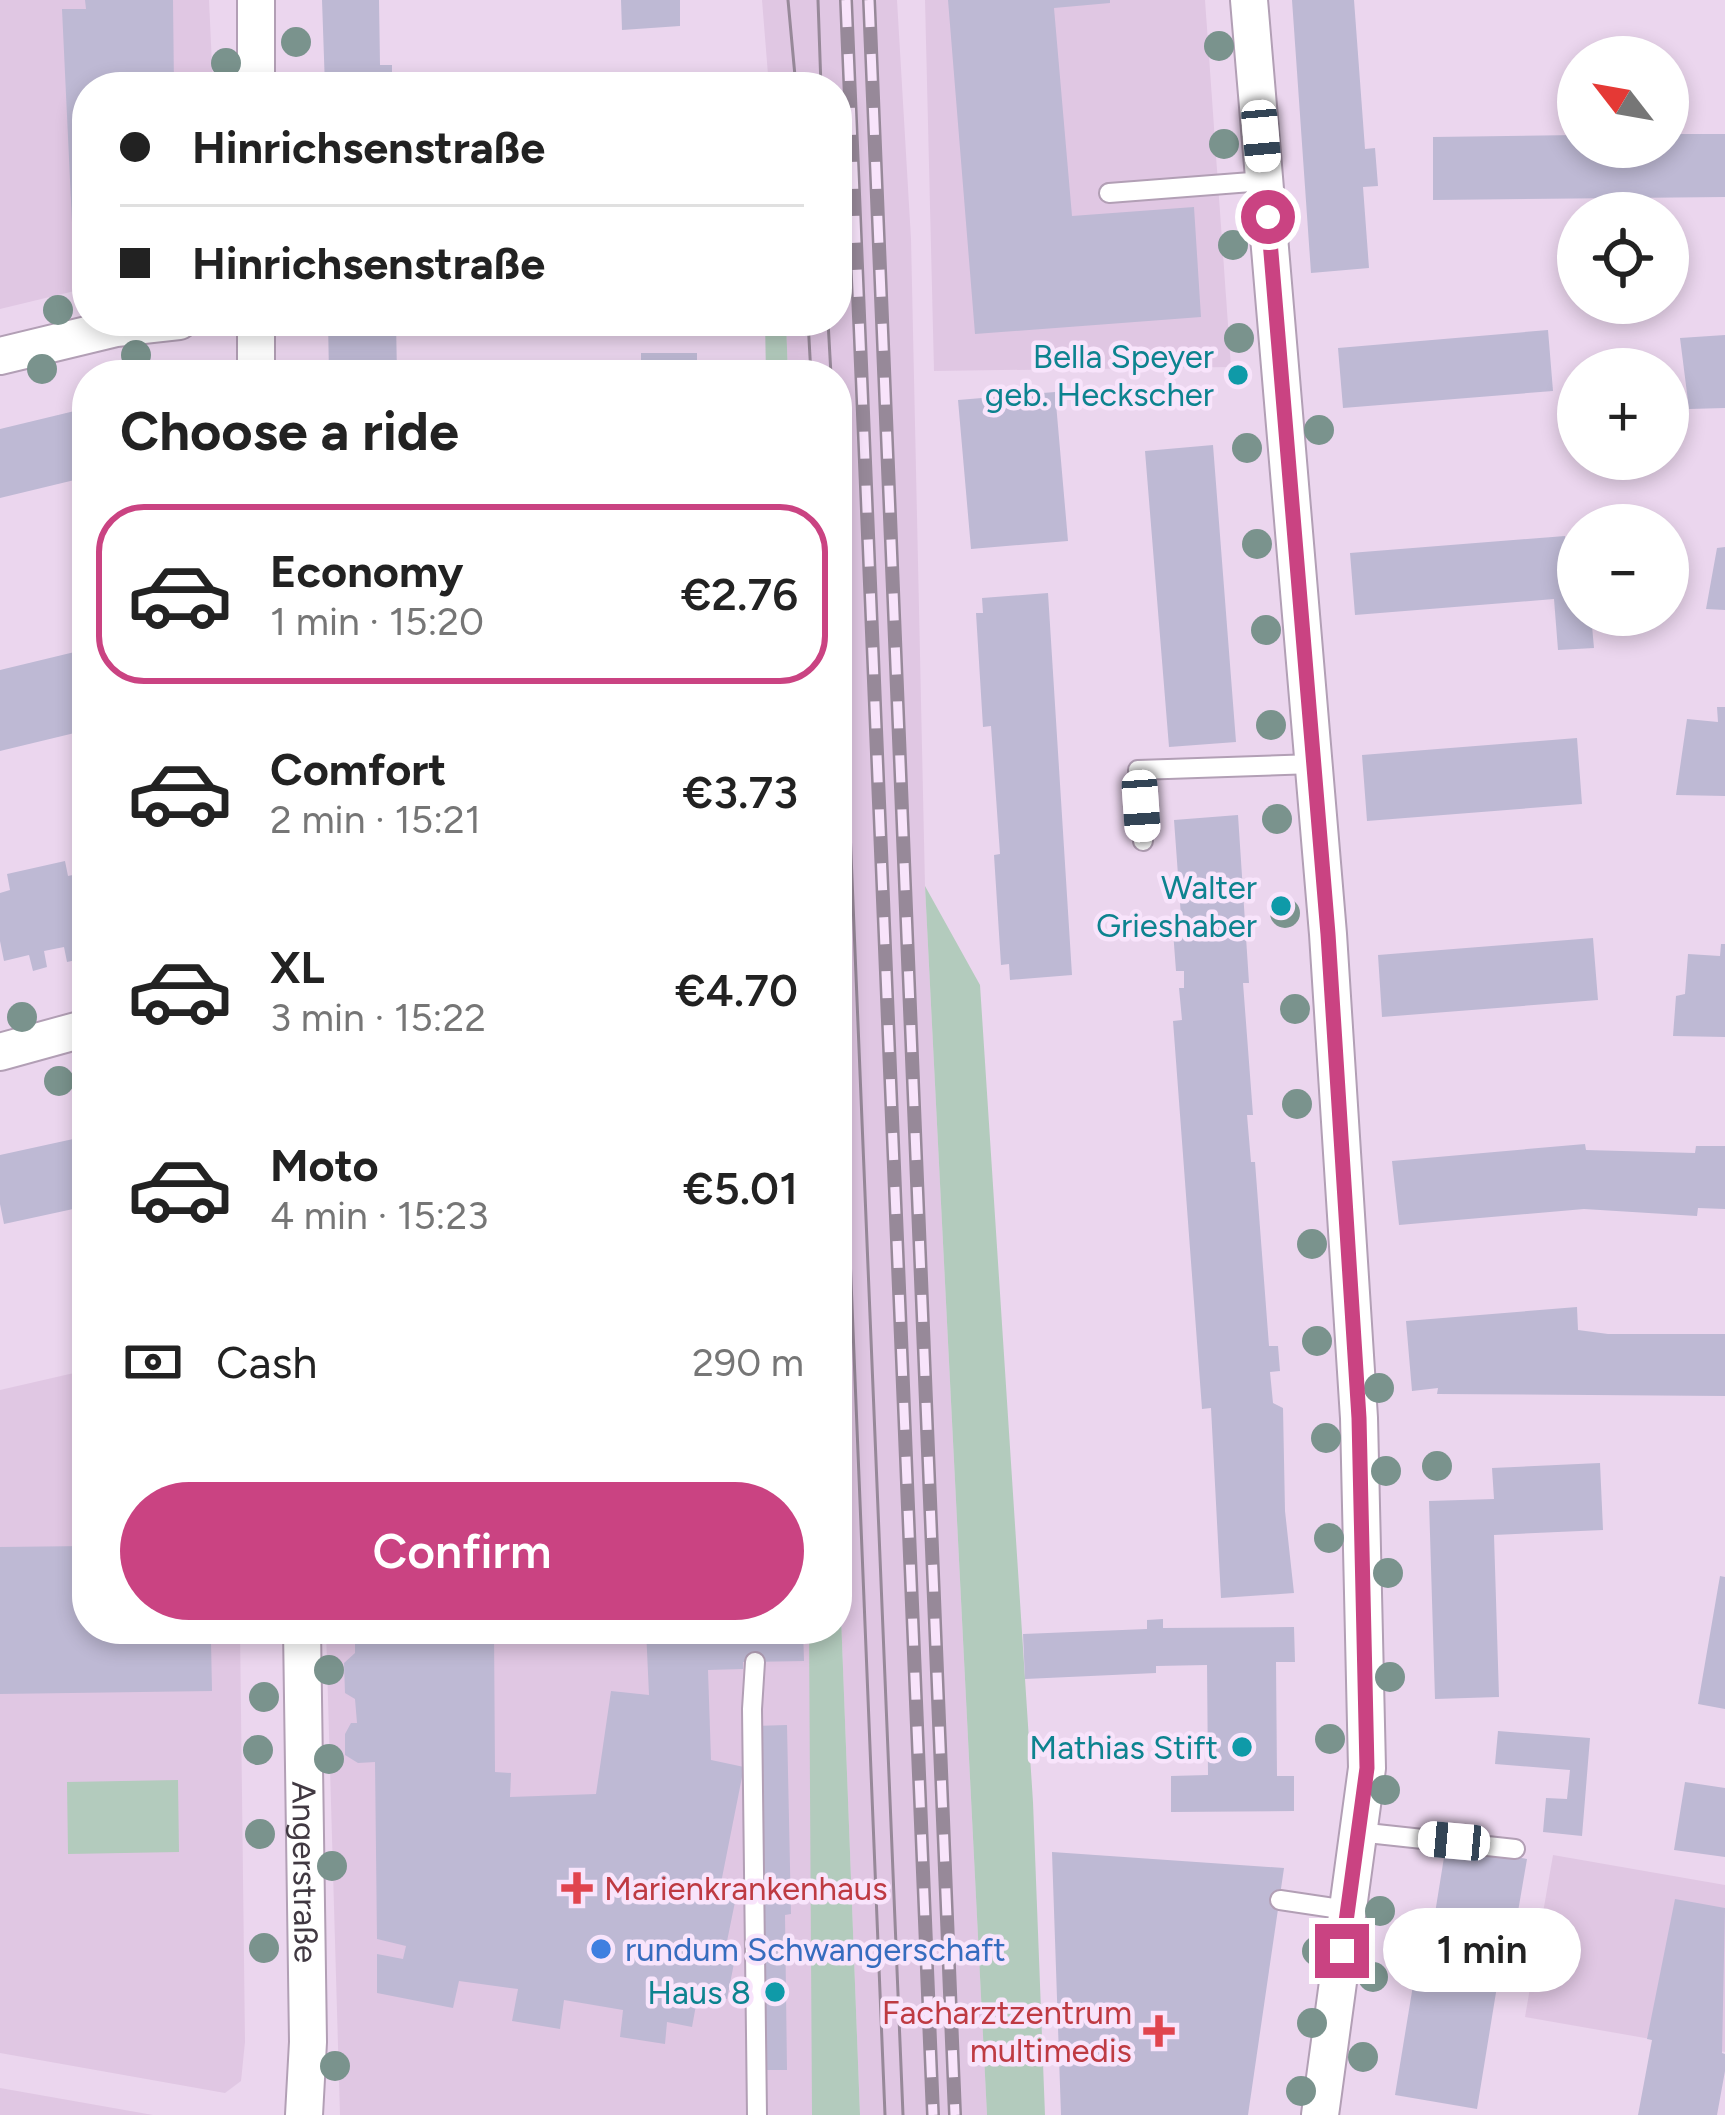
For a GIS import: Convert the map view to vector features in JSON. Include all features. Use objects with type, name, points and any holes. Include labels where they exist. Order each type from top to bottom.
[{"type":"street","points":[[256,0],[256,72]]},
{"type":"street","points":[[1250,0],[1313,764],[1359,1418],[1367,1768],[1320,2115]]},
{"type":"street","points":[[0,356],[83,336]]},
{"type":"street","points":[[0,1052],[72,1032]]},
{"type":"street","name":"Angerstraße","points":[[302,1644],[308,2042],[304,2115]]},
{"type":"lane","points":[[1109,193],[1264,181]]},
{"type":"lane","points":[[1143,841],[1138,770],[1313,764]]},
{"type":"lane","points":[[755,1662],[757,2115]]},
{"type":"lane","points":[[1358,1832],[1515,1849]]},
{"type":"lane","points":[[1280,1900],[1347,1910]]},
{"type":"shaded area","points":[[0,0],[209,0],[212,72],[72,72],[72,292],[0,309]]},
{"type":"shaded area","points":[[762,0],[897,0],[911,239],[925,886],[987,2115],[860,2115],[842,1644],[852,1644],[852,360],[787,360],[787,336],[852,336],[852,72],[768,72]]},
{"type":"shaded area","points":[[925,0],[1205,0],[1231,367],[934,371]]},
{"type":"shaded area","points":[[72,1373],[72,1644],[240,1644],[245,2042],[241,2081],[225,2093],[0,2053],[0,1390]]},
{"type":"shaded area","name":"Marienkrankenhaus","points":[[326,1644],[810,1644],[831,2115],[340,2115]]},
{"type":"shaded area","points":[[1553,1855],[1725,1885],[1725,2052],[1525,2017]]},
{"type":"shaded area","points":[[0,2088],[153,2115],[0,2115]]},
{"type":"green space","points":[[765,336],[787,336],[787,360],[766,360]]},
{"type":"green space","points":[[925,886],[980,985],[1033,1802],[1045,2115],[987,2115]]},
{"type":"green space","points":[[809,1644],[842,1644],[860,2115],[812,2115]]},
{"type":"green space","points":[[178,1780],[179,1852],[68,1854],[67,1782]]},
{"type":"building","points":[[85,0],[173,0],[174,72],[72,72],[72,223],[62,9],[86,9]]},
{"type":"building","points":[[322,0],[379,0],[380,65],[392,65],[392,72],[324,72]]},
{"type":"building","points":[[621,0],[680,0],[680,26],[622,30]]},
{"type":"building","points":[[948,0],[1110,0],[1054,8],[1072,216],[1194,207],[1201,317],[975,334]]},
{"type":"building","points":[[1292,0],[1354,0],[1365,149],[1375,148],[1378,186],[1363,187],[1369,268],[1311,273]]},
{"type":"building","points":[[1689,134],[1725,134],[1725,197],[1689,197],[1689,192],[1557,192],[1557,199],[1433,200],[1433,137],[1557,135],[1557,168],[1689,168]]},
{"type":"building","points":[[1548,330],[1553,391],[1343,408],[1338,348]]},
{"type":"building","points":[[1725,335],[1725,408],[1689,409],[1689,348],[1681,348],[1680,338]]},
{"type":"building","points":[[328,336],[396,336],[397,360],[329,360]]},
{"type":"building","points":[[641,353],[697,353],[697,360],[641,360]]},
{"type":"building","points":[[1055,392],[1068,541],[971,549],[958,400]]},
{"type":"building","points":[[72,412],[72,481],[0,498],[0,429]]},
{"type":"building","points":[[1213,445],[1236,742],[1169,747],[1145,451]]},
{"type":"building","points":[[1557,537],[1557,636],[1593,636],[1594,648],[1558,650],[1554,599],[1355,615],[1350,553]]},
{"type":"building","points":[[1725,547],[1725,610],[1706,609],[1717,548]]},
{"type":"building","points":[[1048,593],[1072,975],[1010,980],[1009,964],[1001,965],[994,855],[1000,854],[991,726],[983,727],[976,613],[983,613],[982,598]]},
{"type":"building","points":[[72,653],[72,734],[0,751],[0,670]]},
{"type":"building","points":[[1717,707],[1725,707],[1725,796],[1676,795],[1687,719],[1718,722]]},
{"type":"building","points":[[1577,738],[1582,804],[1367,821],[1362,755]]},
{"type":"building","points":[[1238,815],[1253,1115],[1247,1115],[1269,1346],[1278,1346],[1280,1371],[1270,1372],[1273,1403],[1283,1408],[1285,1511],[1294,1593],[1221,1598],[1211,1408],[1202,1409],[1173,1021],[1182,1020],[1179,988],[1184,988],[1184,971],[1176,971],[1173,931],[1182,930],[1174,820]]},
{"type":"building","points":[[65,861],[68,876],[72,875],[72,961],[67,962],[64,947],[44,951],[47,967],[33,971],[29,955],[4,961],[0,893],[10,890],[7,874]]},
{"type":"building","points":[[1593,938],[1598,1000],[1382,1017],[1378,955]]},
{"type":"building","points":[[1721,944],[1725,944],[1725,1037],[1673,1036],[1676,996],[1685,994],[1688,954],[1720,956]]},
{"type":"building","points":[[72,1139],[72,1209],[4,1224],[0,1155]]},
{"type":"building","points":[[1585,1144],[1586,1150],[1695,1153],[1696,1146],[1725,1146],[1725,1209],[1698,1208],[1697,1216],[1584,1209],[1399,1225],[1392,1161]]},
{"type":"building","points":[[1577,1307],[1578,1330],[1725,1334],[1725,1396],[1412,1391],[1406,1321]]},
{"type":"building","points":[[1600,1463],[1603,1530],[1494,1535],[1499,1697],[1435,1699],[1429,1501],[1494,1499],[1492,1468]]},
{"type":"building","points":[[72,1546],[72,1644],[211,1644],[212,1691],[0,1694],[0,1547]]},
{"type":"building","points":[[1720,1576],[1725,1577],[1725,1709],[1698,1704]]},
{"type":"building","name":"Mathias Stift","points":[[1163,1619],[1163,1628],[1294,1627],[1295,1662],[1276,1662],[1277,1776],[1294,1776],[1294,1811],[1171,1812],[1171,1776],[1208,1775],[1207,1665],[1156,1666],[1156,1673],[1025,1679],[1023,1634],[1147,1629],[1147,1620]]},
{"type":"building","points":[[355,1644],[494,1644],[495,1772],[511,1773],[510,1797],[596,1794],[611,1691],[649,1695],[647,1644],[803,1644],[804,1661],[743,1662],[743,1669],[708,1670],[711,1760],[744,1767],[718,1898],[735,1902],[724,1956],[735,1958],[727,1999],[698,1994],[692,2027],[667,2022],[665,2044],[620,2037],[623,2010],[564,2000],[560,2029],[512,2021],[518,1989],[459,1981],[453,2008],[377,1993],[377,1954],[403,1959],[406,1946],[377,1939],[375,1762],[358,1763],[345,1755],[345,1734],[351,1723],[357,1723],[355,1699],[345,1693],[344,1663],[355,1653]]},
{"type":"building","name":"Haus 8","points":[[787,1725],[791,1914],[785,1915],[787,2070],[765,2070],[758,1726]]},
{"type":"building","points":[[1498,1731],[1590,1738],[1582,1836],[1543,1832],[1546,1798],[1567,1799],[1570,1770],[1495,1764]]},
{"type":"building","points":[[1685,1782],[1725,1788],[1725,1857],[1674,1850]]},
{"type":"building","points":[[1446,1845],[1527,1859],[1507,1976],[1499,1974],[1477,2109],[1395,2095],[1417,1961],[1427,1963]]},
{"type":"building","name":"Facharztzentrum multimedis","points":[[1052,1852],[1284,1868],[1248,2115],[1061,2115]]},
{"type":"building","points":[[1675,1899],[1725,1908],[1725,2071],[1717,2115],[1638,2115],[1652,2040],[1647,2039]]},
{"type":"tram line","points":[[788,0],[795,72]]},
{"type":"tram line","points":[[818,0],[820,72]]},
{"type":"tram line","points":[[809,336],[810,360]]},
{"type":"tram line","points":[[829,336],[830,360]]},
{"type":"tram line","points":[[852,879],[903,2115]]},
{"type":"tram line","points":[[852,1305],[885,2115]]},
{"type":"railway","points":[[846,0],[849,72]]},
{"type":"railway","points":[[869,0],[955,2115]]},
{"type":"railway","points":[[852,146],[933,2115]]},
{"type":"place","name":"Bella Speyer geb. Heckscher","points":[[1238,375]]},
{"type":"place","name":"Walter Grieshaber","points":[[1281,906]]},
{"type":"place","name":"Mathias Stift","points":[[1242,1747]]},
{"type":"place","name":"Marienkrankenhaus","points":[[577,1888]]},
{"type":"place","name":"rundum Schwangerschaft","points":[[601,1949]]},
{"type":"place","name":"Haus 8","points":[[775,1992]]},
{"type":"place","name":"Facharztzentrum multimedis","points":[[1159,2031]]},
{"type":"route","points":[[1268,217],[1328,934],[1359,1418],[1367,1768],[1342,1951]]}]
